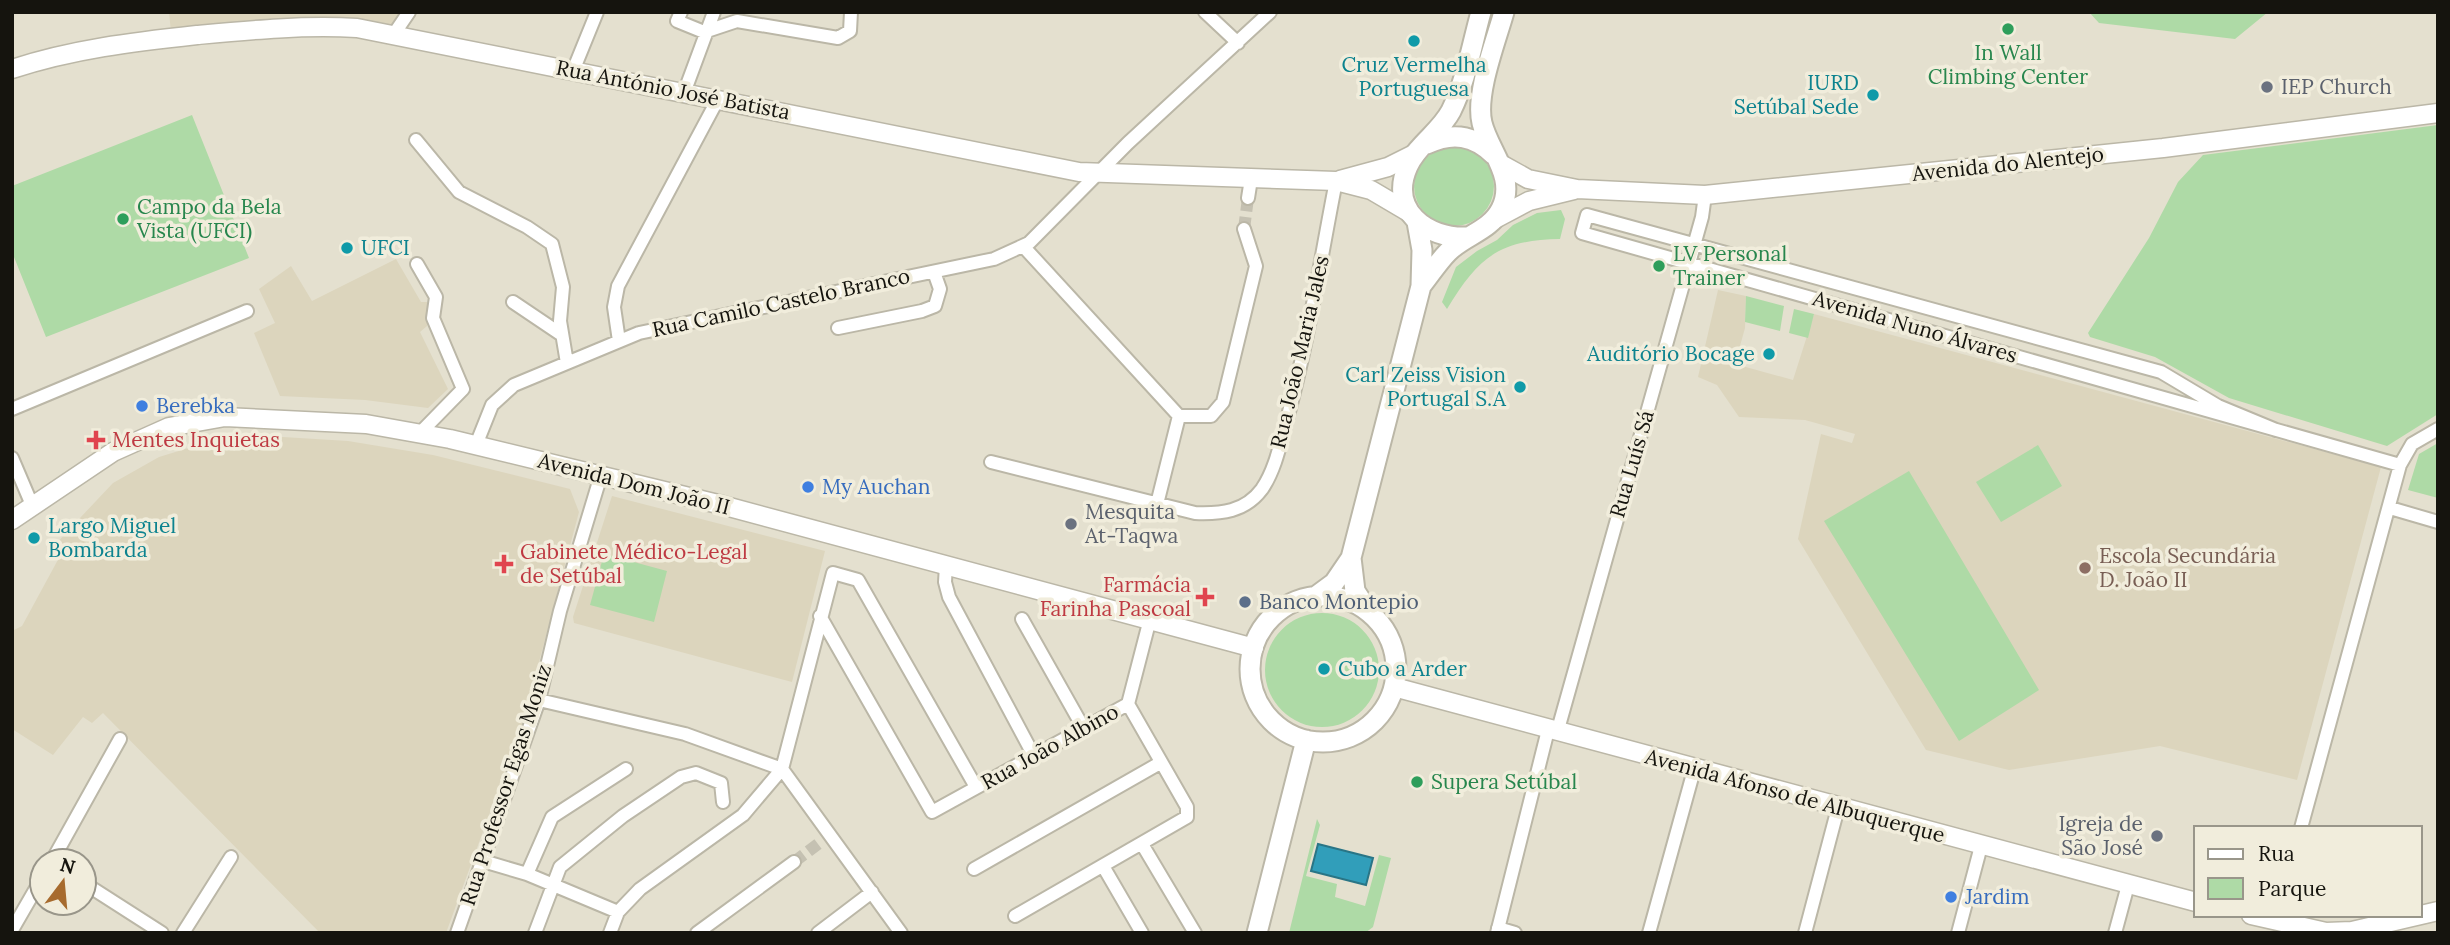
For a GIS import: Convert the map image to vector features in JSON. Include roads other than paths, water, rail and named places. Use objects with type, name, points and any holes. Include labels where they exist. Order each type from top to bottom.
[{"type":"main road","points":[[1315,597],[1334,583],[1351,558],[1421,286],[1422,250],[1403,182],[1408,166],[1451,110],[1481,12]]},
{"type":"main road","points":[[1421,286],[1448,251],[1495,219],[1506,192],[1498,160],[1482,122],[1480,105],[1504,12]]},
{"type":"main road","name":"Rua António José Batista","points":[[12,69],[66,52],[113,44],[268,28],[326,26],[394,34],[1097,173],[1336,181],[1371,190],[1413,217]]},
{"type":"main road","name":"Avenida do Alentejo","points":[[1498,160],[1528,179],[1577,189],[1705,195],[2163,148],[2438,113]]},
{"type":"main road","points":[[1421,149],[1439,138],[1462,137],[1484,145],[1498,160]]},
{"type":"main road","name":"Rua António José Batista","points":[[1336,181],[1388,167],[1421,149]]},
{"type":"main road","name":"Avenida do Alentejo","points":[[1495,219],[1529,201],[1577,189]]},
{"type":"main road","points":[[1413,217],[1432,233],[1449,238],[1467,237]]},
{"type":"main road","name":"Avenida Dom João II","points":[[23,512],[137,439],[169,427],[200,420],[261,417],[300,419],[421,432],[601,475],[1254,648]]},
{"type":"main road","points":[[12,534],[23,512]]},
{"type":"main road","points":[[1351,558],[1358,599],[1374,617],[1389,637],[1393,649],[1394,687],[1376,720],[1355,735],[1331,742],[1306,740],[1284,730],[1260,705],[1251,671],[1259,635],[1277,614],[1301,600],[1315,597],[1340,599],[1374,617]]},
{"type":"main road","name":"Avenida Afonso de Albuquerque","points":[[1394,687],[2194,902]]},
{"type":"main road","points":[[1256,933],[1306,740]]},
{"type":"main road","points":[[2257,917],[2326,933],[2403,926],[2438,911]]},
{"type":"street","points":[[394,34],[409,12]]},
{"type":"street","points":[[573,71],[597,12]]},
{"type":"street","points":[[681,12],[677,21],[704,32],[737,22],[838,38],[850,31],[851,12]]},
{"type":"street","points":[[684,93],[704,32],[714,12]]},
{"type":"street","points":[[1205,12],[1238,43]]},
{"type":"street","name":"Rua Camilo Castelo Branco","points":[[476,445],[485,416],[503,393],[619,341],[682,323],[993,259],[1023,246],[1097,173],[1270,12]]},
{"type":"street","points":[[619,341],[614,307],[618,286],[718,99]]},
{"type":"street","points":[[416,140],[460,192],[527,227],[552,244],[564,287],[562,335],[567,363]]},
{"type":"street","points":[[1248,198],[1251,179]]},
{"type":"street","name":"Rua João Maria Jales","points":[[991,463],[1195,513],[1221,514],[1243,506],[1262,489],[1275,461],[1292,401],[1336,181]]},
{"type":"street","name":"Rua Luís Sá","points":[[1497,930],[1689,263],[1705,195]]},
{"type":"street","name":"Avenida Nuno Álvares","points":[[2276,430],[2218,405],[2161,372],[1587,215],[1582,233],[1689,263],[2276,430],[2400,465]]},
{"type":"street","points":[[1023,246],[1179,416],[1211,416],[1223,402],[1256,266],[1244,229]]},
{"type":"street","points":[[416,264],[436,298],[433,318],[463,388],[421,432]]},
{"type":"street","points":[[838,328],[935,306],[940,289],[934,271]]},
{"type":"street","points":[[513,302],[562,335]]},
{"type":"street","points":[[12,409],[247,311]]},
{"type":"street","points":[[2150,394],[2165,386],[2161,372]]},
{"type":"street","points":[[1157,503],[1179,416]]},
{"type":"street","points":[[2302,826],[2400,465],[2412,444],[2438,429]]},
{"type":"street","points":[[12,458],[23,512]]},
{"type":"street","name":"Rua Professor Egas Moniz","points":[[457,933],[539,700],[560,611],[601,475]]},
{"type":"street","points":[[2390,508],[2438,522]]},
{"type":"street","points":[[946,565],[945,582],[949,597],[1034,756]]},
{"type":"street","points":[[610,933],[618,912],[640,889],[743,815],[782,769],[833,573],[858,580],[976,787]]},
{"type":"street","name":"Rua João Albino","points":[[820,616],[932,811],[1128,704],[1150,619]]},
{"type":"street","points":[[1022,619],[1084,729]]},
{"type":"street","points":[[539,700],[684,734],[782,769],[827,838],[872,892],[901,933]]},
{"type":"street","points":[[1015,916],[1183,821],[1188,814],[1187,807],[1128,704]]},
{"type":"street","points":[[60,847],[120,739]]},
{"type":"street","points":[[974,869],[1160,763]]},
{"type":"street","points":[[527,874],[552,817],[626,769]]},
{"type":"street","points":[[1649,933],[1694,769]]},
{"type":"street","points":[[535,933],[560,867],[623,816],[681,777],[696,773],[722,783],[723,802]]},
{"type":"street","points":[[1805,933],[1838,808]]},
{"type":"street","points":[[1142,844],[1195,933]]},
{"type":"street","points":[[1958,933],[1981,846]]},
{"type":"street","points":[[183,933],[231,857]]},
{"type":"street","points":[[483,861],[527,874],[618,912]]},
{"type":"street","points":[[697,933],[794,862]]},
{"type":"street","points":[[1103,866],[1142,933]]},
{"type":"street","points":[[2115,933],[2128,885]]},
{"type":"street","points":[[98,892],[162,933]]},
{"type":"street","points":[[818,933],[872,892]]},
{"type":"street","points":[[12,930],[28,902]]},
{"type":"street","points":[[1497,930],[1515,933]]},
{"type":"water","points":[[1318,844],[1373,858],[1366,885],[1311,871]]},
{"type":"tunnel","points":[[1244,229],[1248,198]]},
{"type":"tunnel","points":[[794,862],[822,841]]},
{"type":"place","name":"In Wall Climbing Center","points":[[2008,29]]},
{"type":"place","name":"Cruz Vermelha Portuguesa","points":[[1414,41]]},
{"type":"place","name":"IEP Church","points":[[2267,87]]},
{"type":"place","name":"IURD Setúbal Sede","points":[[1873,95]]},
{"type":"place","name":"Campo da Bela Vista (UFCI)","points":[[123,219]]},
{"type":"place","name":"UFCI","points":[[347,248]]},
{"type":"place","name":"LV Personal Trainer","points":[[1659,266]]},
{"type":"place","name":"Auditório Bocage","points":[[1769,354]]},
{"type":"place","name":"Carl Zeiss Vision Portugal S.A","points":[[1520,387]]},
{"type":"place","name":"Berebka","points":[[142,406]]},
{"type":"place","name":"Mentes Inquietas","points":[[96,440]]},
{"type":"place","name":"My Auchan","points":[[808,487]]},
{"type":"place","name":"Mesquita At-Taqwa","points":[[1071,524]]},
{"type":"place","name":"Largo Miguel Bombarda","points":[[34,538]]},
{"type":"place","name":"Gabinete Médico-Legal de Setúbal","points":[[504,564]]},
{"type":"place","name":"Escola Secundária D. João II","points":[[2085,568]]},
{"type":"place","name":"Farmácia Farinha Pascoal","points":[[1205,597]]},
{"type":"place","name":"Banco Montepio","points":[[1245,602]]},
{"type":"place","name":"Cubo a Arder","points":[[1324,669]]},
{"type":"place","name":"Supera Setúbal","points":[[1417,782]]},
{"type":"place","name":"Igreja de São José","points":[[2157,836]]},
{"type":"place","name":"Jardim","points":[[1951,897]]}]
